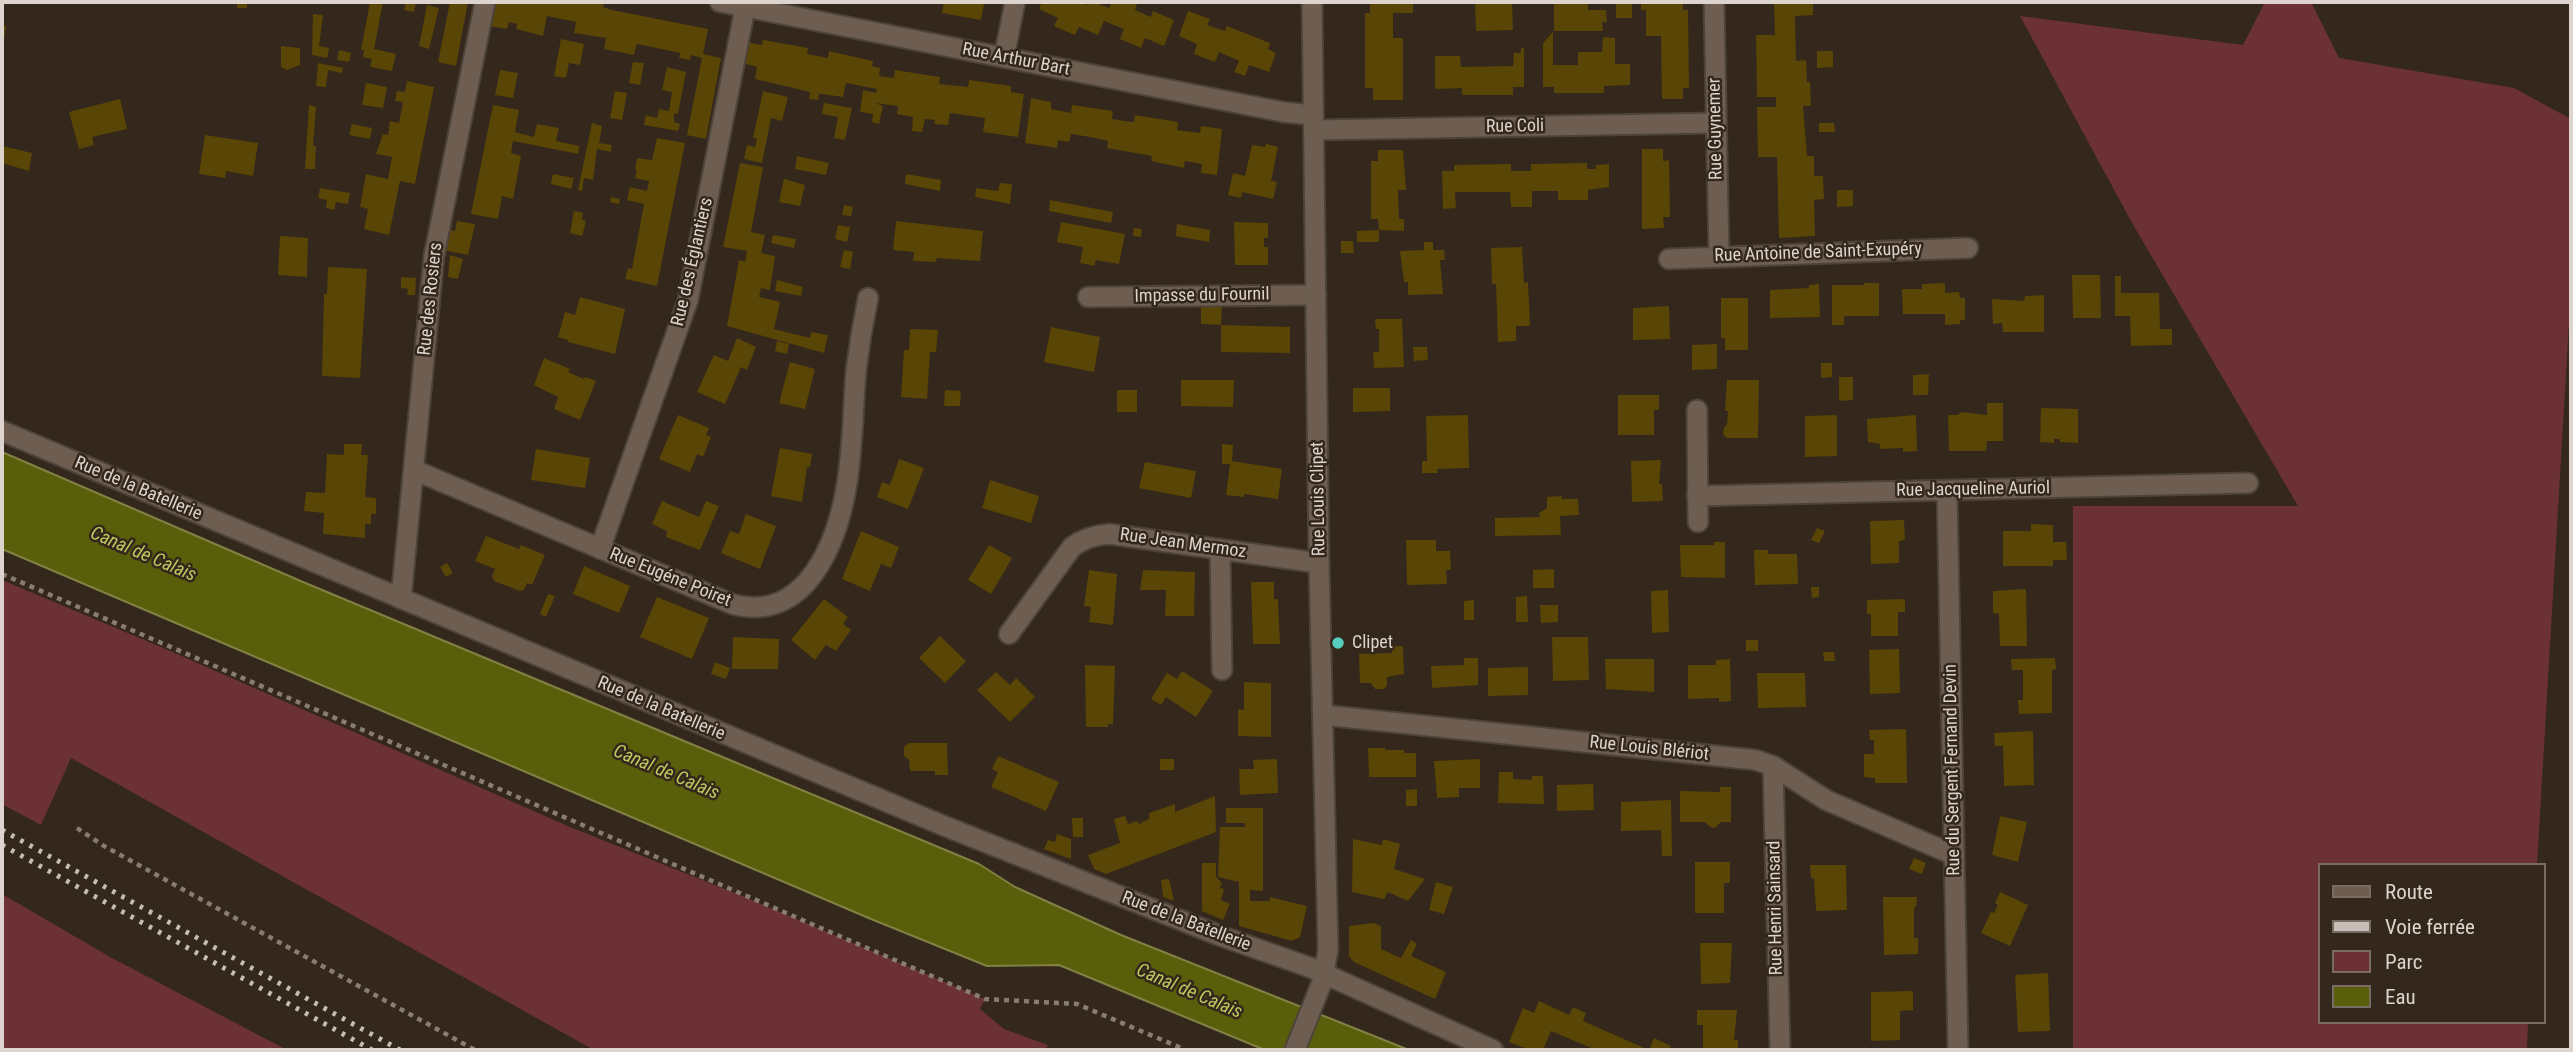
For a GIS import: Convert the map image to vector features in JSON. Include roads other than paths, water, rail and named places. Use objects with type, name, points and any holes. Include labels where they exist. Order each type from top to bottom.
[{"type":"street","name":"Rue des Rosiers","points":[[401,599],[434,256],[485,2]]},
{"type":"street","name":"Rue Arthur Bart","points":[[720,2],[1283,112],[1313,122]]},
{"type":"street","points":[[1004,57],[1014,2]]},
{"type":"street","name":"Rue Louis Clipet","points":[[1294,1050],[1324,974],[1328,938],[1319,563],[1312,2]]},
{"type":"street","name":"Rue Guynemer","points":[[1714,2],[1719,257]]},
{"type":"street","name":"Rue des Églantiers","points":[[600,549],[688,300],[745,8]]},
{"type":"street","name":"Rue Coli","points":[[1313,122],[1715,123]]},
{"type":"street","name":"Rue Antoine de Saint-Exupéry","points":[[1668,259],[1968,247]]},
{"type":"street","name":"Impasse du Fournil","points":[[1088,297],[1316,295]]},
{"type":"street","name":"Rue Eugéne Poiret","points":[[414,470],[744,607],[772,606],[799,591],[811,577],[831,541],[844,503],[857,368],[868,298]]},
{"type":"street","points":[[1697,410],[1698,522]]},
{"type":"street","name":"Rue de la Batellerie","points":[[2,432],[942,825],[1324,974],[1493,1050]]},
{"type":"street","name":"Rue Jacqueline Auriol","points":[[1698,496],[2248,483]]},
{"type":"street","name":"Rue du Sergent Fernand Devin","points":[[1947,491],[1958,1050]]},
{"type":"street","name":"Rue Jean Mermoz","points":[[1009,634],[1072,547],[1089,538],[1109,534],[1319,563]]},
{"type":"street","points":[[1220,549],[1222,670]]},
{"type":"street","name":"Rue Louis Blériot","points":[[1323,715],[1742,758],[1773,766],[1826,800],[1954,855]]},
{"type":"street","name":"Rue Henri Sainsard","points":[[1773,766],[1780,1050]]},
{"type":"water","name":"Canal de Calais","points":[[2,452],[303,582],[979,864],[1015,887],[1121,935],[1409,1050],[1265,1050],[1059,965],[987,966],[871,919],[2,549]]},
{"type":"railway","points":[[2,830],[400,1050]]},
{"type":"railway","points":[[2,845],[372,1050]]},
{"type":"place","name":"Clipet","points":[[1338,643]]}]
